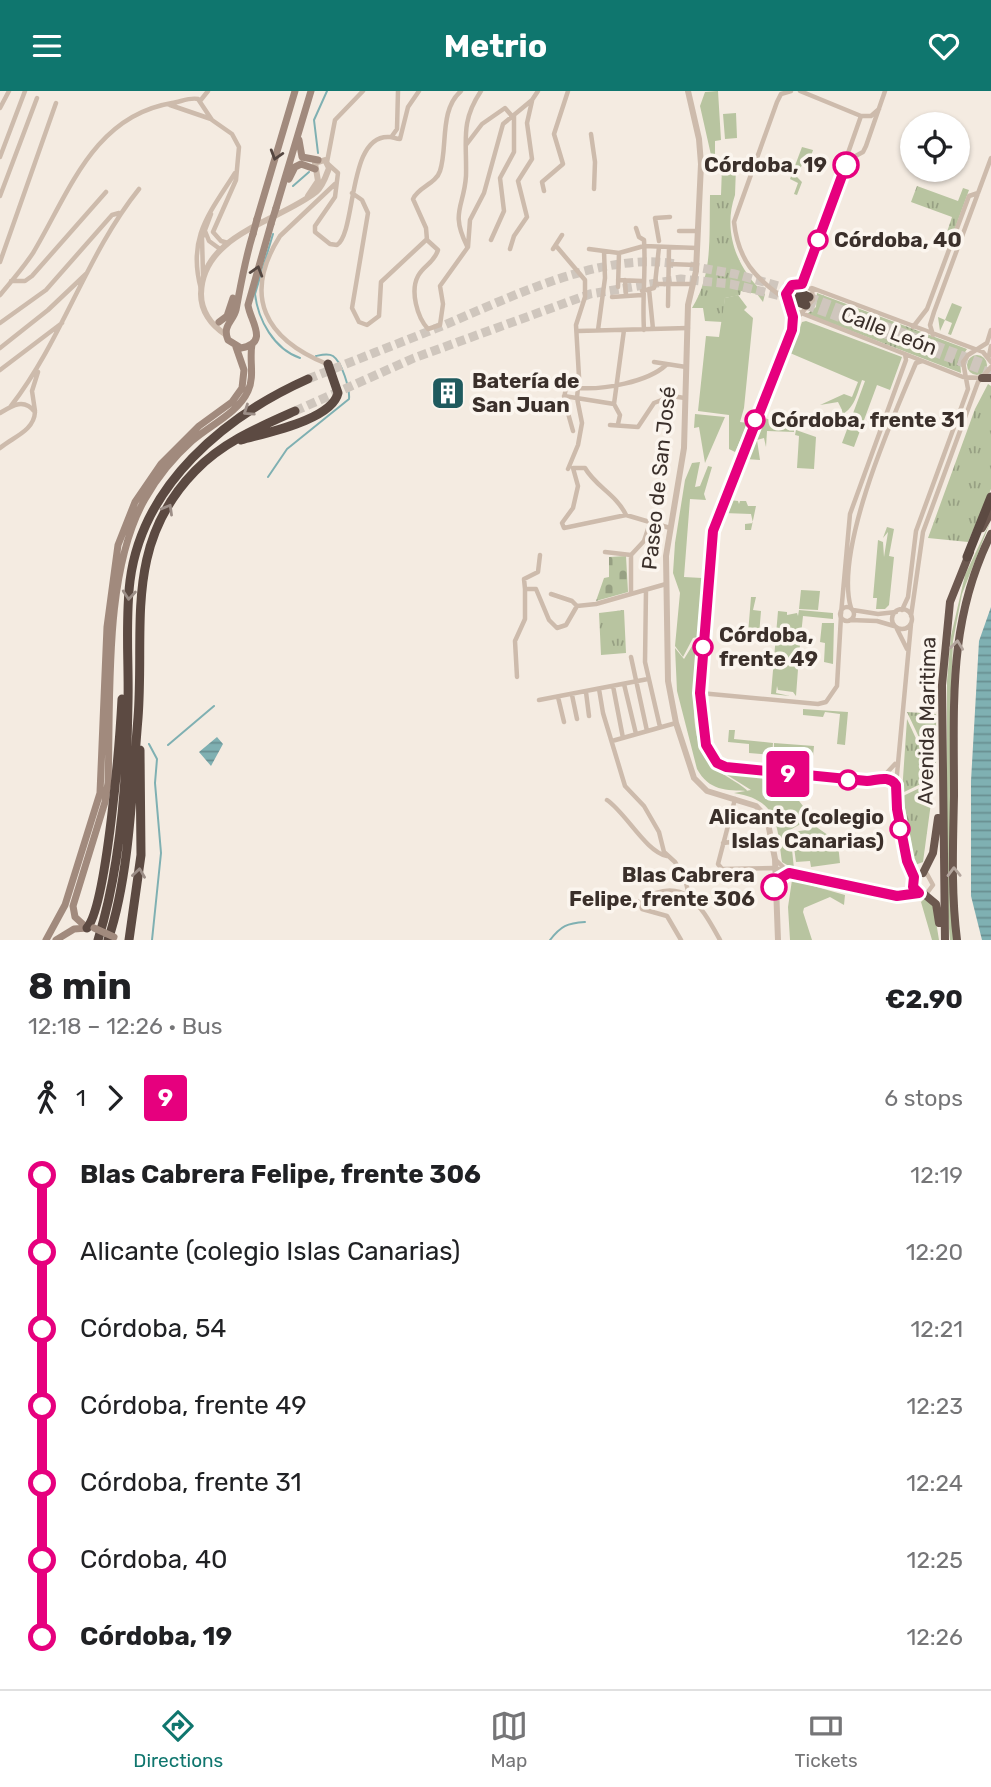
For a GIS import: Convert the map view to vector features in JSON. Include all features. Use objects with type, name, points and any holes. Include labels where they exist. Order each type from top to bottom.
[{"type":"highway","points":[[790,299],[806,306]]},
{"type":"highway","points":[[226,445],[302,422],[328,409],[338,393],[328,364]]},
{"type":"highway","points":[[90,928],[95,915],[107,848],[135,556],[145,526],[171,483],[204,446],[240,417],[308,379]]},
{"type":"highway","points":[[129,940],[141,855],[138,607],[146,558],[156,530],[180,489],[194,472],[226,445],[295,411]]},
{"type":"highway","points":[[967,557],[991,497]]},
{"type":"highway","name":"Avenida Maritima","points":[[944,940],[942,685],[950,602],[967,557],[991,512]]},
{"type":"highway","name":"Avenida Maritima","points":[[957,940],[953,837],[956,649],[968,588],[991,534]]},
{"type":"highway","points":[[98,940],[115,857],[123,786],[128,723],[127,631]]},
{"type":"highway","points":[[113,939],[138,719]]},
{"type":"highway","points":[[923,873],[930,865],[936,838],[942,756]]},
{"type":"highway","points":[[921,894],[936,905],[944,940]]},
{"type":"main road","points":[[90,928],[60,937],[65,905],[100,793],[107,627],[118,545],[135,502],[161,464],[199,426],[232,402],[242,388],[244,370],[236,347],[225,334],[295,91]]},
{"type":"main road","points":[[113,939],[75,917],[73,906],[105,802],[116,594],[122,558],[133,523],[164,470],[191,442],[244,398],[251,383],[252,344],[258,331],[248,305],[311,91]]},
{"type":"main road","points":[[300,129],[299,152],[309,160],[325,164]]},
{"type":"main road","points":[[280,195],[295,166],[308,165],[316,171]]},
{"type":"main road","points":[[219,322],[229,311],[238,288]]},
{"type":"main road","points":[[230,320],[242,315],[251,318]]},
{"type":"main road","points":[[236,347],[252,344]]},
{"type":"main road","points":[[46,940],[65,905]]},
{"type":"street","points":[[0,108],[9,91]]},
{"type":"street","points":[[0,157],[25,91]]},
{"type":"street","points":[[190,113],[199,111],[208,91]]},
{"type":"street","points":[[201,291],[208,266],[220,249],[319,189],[335,120],[363,91]]},
{"type":"street","points":[[325,164],[335,168],[338,176],[335,197],[315,226],[315,232],[330,244],[337,245],[346,235],[352,193],[370,147],[392,136],[397,129],[398,91]]},
{"type":"street","points":[[392,136],[400,139],[408,107],[419,91]]},
{"type":"street","points":[[461,91],[455,96],[447,122],[441,170],[413,199],[426,228],[427,240],[438,250],[435,260],[419,275],[414,295],[423,323],[428,329],[440,325],[440,286],[468,247],[470,220],[484,193],[503,124],[532,100],[538,91]]},
{"type":"street","points":[[468,247],[457,214],[466,179],[465,122],[481,91]]},
{"type":"street","points":[[544,191],[542,182],[563,164],[554,134],[568,91]]},
{"type":"street","name":"Paseo de San José","points":[[688,91],[700,152],[698,231],[694,284],[688,305],[684,448],[670,528],[666,585],[666,664],[676,723],[694,778],[707,791],[750,803],[761,811],[772,837]]},
{"type":"street","points":[[790,299],[759,281],[751,271],[735,237],[734,222],[777,102],[782,95],[791,91]]},
{"type":"street","points":[[800,91],[873,118]]},
{"type":"street","points":[[848,161],[863,152],[873,118],[886,91]]},
{"type":"street","points":[[0,196],[37,98]]},
{"type":"street","points":[[0,295],[32,255],[76,174],[97,146],[130,116],[164,104],[195,98],[212,120],[236,139],[240,155],[236,180],[214,225],[216,237],[229,243]]},
{"type":"street","points":[[187,100],[185,107],[190,113]]},
{"type":"street","points":[[510,249],[514,236],[527,217],[517,181],[532,159],[533,143],[527,123],[532,100]]},
{"type":"street","points":[[0,262],[56,103]]},
{"type":"street","points":[[164,104],[212,120]]},
{"type":"street","points":[[466,146],[482,124],[505,108],[513,116],[514,152],[500,178],[504,212],[491,240]]},
{"type":"street","points":[[861,115],[848,161],[802,284],[806,306],[792,330],[716,519],[701,693],[706,745],[717,763],[726,767],[867,781],[896,773]]},
{"type":"street","points":[[591,134],[595,162],[594,189]]},
{"type":"street","points":[[934,336],[930,325],[933,312],[991,158]]},
{"type":"street","points":[[316,171],[325,164]]},
{"type":"street","points":[[316,171],[325,164]]},
{"type":"street","points":[[225,334],[208,318],[196,252],[198,234],[205,220],[238,169]]},
{"type":"street","points":[[308,196],[317,185],[316,171]]},
{"type":"street","points":[[328,364],[306,355],[280,335],[262,310],[261,297],[274,245],[280,236],[337,183]]},
{"type":"street","points":[[0,413],[11,406],[39,367],[120,213],[139,189]]},
{"type":"street","points":[[11,281],[25,282],[32,276],[106,192]]},
{"type":"street","points":[[913,327],[927,309],[969,196],[979,192]]},
{"type":"street","points":[[352,193],[362,200],[368,213],[352,308],[353,316],[359,322],[373,323],[379,316],[381,282],[427,240]]},
{"type":"street","points":[[215,204],[204,230],[209,241],[220,249]]},
{"type":"street","points":[[0,323],[46,290],[112,215],[120,213]]},
{"type":"street","points":[[612,297],[642,293],[654,288],[659,244],[654,218],[670,217]]},
{"type":"street","points":[[204,278],[205,220]]},
{"type":"street","points":[[636,228],[644,246],[644,330]]},
{"type":"street","points":[[679,231],[698,231]]},
{"type":"street","points":[[562,235],[555,248],[585,280],[585,297],[576,325],[579,377],[577,398],[582,423],[578,429],[578,445],[570,469],[578,486],[573,508],[562,523],[564,528],[626,515],[670,528]]},
{"type":"street","points":[[589,249],[620,253],[659,244],[697,248]]},
{"type":"street","points":[[668,306],[669,247]]},
{"type":"street","points":[[598,330],[605,278],[604,251]]},
{"type":"street","points":[[618,287],[620,253]]},
{"type":"street","points":[[669,264],[696,265]]},
{"type":"street","points":[[0,348],[48,310],[89,270]]},
{"type":"street","points":[[642,271],[654,273]]},
{"type":"street","points":[[618,280],[642,281]]},
{"type":"street","points":[[625,280],[626,296]]},
{"type":"street","points":[[655,284],[694,284]]},
{"type":"street","points":[[792,330],[792,285],[802,284]]},
{"type":"street","points":[[649,289],[653,330]]},
{"type":"street","name":"Calle León","points":[[806,306],[913,327],[990,359]]},
{"type":"street","name":"Calle León","points":[[806,306],[922,361],[963,377],[968,375],[987,378]]},
{"type":"street","points":[[208,318],[219,322],[230,320]]},
{"type":"street","points":[[0,370],[63,323]]},
{"type":"street","points":[[578,331],[688,328]]},
{"type":"street","points":[[618,424],[620,415],[614,404],[624,330]]},
{"type":"street","points":[[841,615],[844,608],[878,614],[902,610],[908,597],[916,531],[968,389],[968,375],[963,367],[965,358],[987,343],[991,330]]},
{"type":"street","points":[[990,359],[991,346]]},
{"type":"street","points":[[701,693],[818,704],[826,702],[837,686],[850,514],[906,360],[905,354]]},
{"type":"street","points":[[841,639],[854,616],[849,590],[858,515],[903,394],[916,363],[922,361]]},
{"type":"street","points":[[654,362],[687,367]]},
{"type":"street","points":[[578,388],[617,383],[651,374],[666,365]]},
{"type":"street","points":[[0,448],[29,428],[34,421],[32,391],[39,367]]},
{"type":"street","points":[[907,895],[914,877],[902,838],[896,773],[907,650],[923,532],[991,367]]},
{"type":"street","points":[[573,431],[564,396],[566,387],[579,377]]},
{"type":"street","points":[[610,425],[638,427],[654,403],[664,399],[664,395],[686,398]]},
{"type":"street","points":[[564,396],[614,404]]},
{"type":"street","points":[[11,406],[29,405],[35,412]]},
{"type":"street","points":[[570,469],[585,468],[593,480],[619,501],[626,515]]},
{"type":"street","points":[[631,593],[631,555],[644,541],[650,522]]},
{"type":"street","points":[[606,552],[631,555]]},
{"type":"street","points":[[517,677],[515,641],[526,619],[524,579],[538,572],[540,555]]},
{"type":"street","points":[[576,606],[596,604],[666,585]]},
{"type":"street","points":[[524,589],[536,589],[549,620],[557,628],[566,625],[576,606]]},
{"type":"street","points":[[646,590],[648,679],[660,727]]},
{"type":"street","points":[[551,594],[572,601],[576,606]]},
{"type":"street","points":[[902,610],[911,616]]},
{"type":"street","points":[[896,612],[892,618],[907,650]]},
{"type":"street","points":[[841,615],[850,620],[877,621],[902,629],[911,624]]},
{"type":"street","points":[[631,657],[647,731]]},
{"type":"street","points":[[539,700],[648,679]]},
{"type":"street","points":[[624,684],[636,734]]},
{"type":"street","points":[[612,687],[623,738]]},
{"type":"street","points":[[599,689],[625,786],[644,806],[667,856]]},
{"type":"street","points":[[586,692],[589,716]]},
{"type":"street","points":[[572,695],[577,719]]},
{"type":"street","points":[[558,697],[564,722]]},
{"type":"street","points":[[612,741],[676,723]]},
{"type":"street","points":[[888,776],[897,761]]},
{"type":"street","points":[[888,776],[896,785]]},
{"type":"street","points":[[735,799],[718,863],[722,869],[773,868],[887,894],[907,895],[930,891],[933,882],[923,873],[914,877]]},
{"type":"street","points":[[607,800],[617,807],[655,852],[675,862],[685,879],[689,895]]},
{"type":"street","points":[[723,843],[772,837],[778,940]]},
{"type":"street","points":[[775,859],[789,873]]},
{"type":"street","points":[[774,882],[789,873]]},
{"type":"street","points":[[912,884],[921,894]]},
{"type":"street","points":[[681,940],[667,916],[642,909],[639,905],[644,898],[667,891],[689,895],[696,899],[720,940]]},
{"type":"green space","points":[[718,91],[721,140],[715,141],[715,155],[711,155],[700,106],[705,92]]},
{"type":"green space","points":[[736,113],[737,138],[725,139],[723,114]]},
{"type":"green space","points":[[802,147],[813,150],[810,159],[805,157],[797,177],[802,182],[797,195],[794,194],[798,183],[790,179]]},
{"type":"green space","points":[[722,167],[736,167],[735,195],[721,195]]},
{"type":"green space","points":[[917,186],[958,201],[963,188],[969,190],[953,234],[947,232],[952,217],[911,202]]},
{"type":"green space","points":[[710,195],[735,195],[730,223],[735,250],[747,274],[765,294],[763,302],[757,294],[741,291],[740,295],[725,298],[723,322],[705,321],[703,308],[692,308],[707,269]]},
{"type":"green space","points":[[817,293],[967,349],[960,360],[961,373],[807,314],[816,307]]},
{"type":"green space","points":[[738,295],[747,307],[744,310],[753,318],[744,408],[740,422],[748,423],[735,452],[729,449],[729,415],[698,411],[706,336],[719,337],[725,298]]},
{"type":"green space","points":[[836,303],[866,314],[867,312],[957,349],[954,356],[944,361],[833,319],[827,308]],"holes":[[[832,306],[951,350],[951,356],[945,359],[832,316],[830,309]]]},
{"type":"green space","points":[[952,303],[962,307],[951,335],[948,334],[952,323],[945,320]]},
{"type":"green space","points":[[938,317],[945,320],[940,331]]},
{"type":"green space","points":[[806,321],[902,357],[890,390],[877,385],[854,447],[842,443],[865,381],[862,380],[850,408],[841,415],[835,417],[842,410],[838,402],[820,405],[844,394],[852,397],[858,382],[790,353],[802,322]]},
{"type":"green space","points":[[973,355],[981,355],[987,365],[981,375],[973,375],[967,369],[967,361]]},
{"type":"green space","points":[[988,384],[991,386],[991,489],[968,542],[928,538],[975,409]]},
{"type":"green space","points":[[695,414],[725,417],[705,463],[699,427],[694,428]]},
{"type":"green space","points":[[765,418],[794,429],[794,432],[767,431],[766,447],[764,438],[757,440],[760,460],[746,459]]},
{"type":"green space","points":[[796,430],[816,437],[814,469],[797,468],[799,436],[795,435]]},
{"type":"green space","points":[[700,462],[695,487],[700,486],[708,466],[712,467],[704,494],[706,500],[690,499],[684,577],[702,578],[697,637],[693,638],[683,657],[675,646],[680,593],[673,573],[675,543],[685,480],[692,463]]},
{"type":"green space","points":[[730,500],[738,501],[739,504],[740,501],[746,501],[748,506],[756,506],[753,522],[751,514],[724,513]]},
{"type":"green space","points":[[991,520],[962,594],[953,641],[950,717],[953,940],[950,940],[947,905],[947,681],[951,636],[965,575]]},
{"type":"green space","points":[[752,523],[751,530],[745,530],[745,524]]},
{"type":"green space","points":[[887,527],[894,529],[889,556],[894,557],[889,605],[885,609],[876,609],[877,598],[873,598],[878,540],[883,542],[884,557],[888,532],[883,538]]},
{"type":"green space","points":[[626,556],[628,592],[596,601],[604,578],[609,577],[609,557]]},
{"type":"green space","points":[[801,590],[820,591],[818,610],[799,609]]},
{"type":"green space","points":[[751,597],[756,597],[753,610],[761,611],[759,635],[748,634]]},
{"type":"green space","points":[[624,610],[626,653],[601,655],[599,613]]},
{"type":"green space","points":[[799,610],[833,613],[833,619],[803,616],[799,654],[792,653],[792,657],[799,656],[796,696],[793,692],[778,690],[777,686],[776,693],[790,696],[771,694],[778,611],[787,612],[787,615],[797,613],[798,616]]},
{"type":"green space","points":[[822,623],[834,623],[833,664],[824,662],[825,643],[820,642]]},
{"type":"green space","points":[[697,638],[694,703],[697,737],[702,752],[709,763],[748,791],[719,788],[707,782],[697,769],[677,691],[675,648],[684,659]]},
{"type":"green space","points":[[803,709],[848,712],[845,745],[837,744],[840,714],[825,712],[823,717],[803,715]]},
{"type":"green space","points":[[907,712],[936,714],[936,763],[933,767]]},
{"type":"green space","points":[[907,719],[930,769],[927,781],[902,793]]},
{"type":"green space","points":[[729,730],[735,730],[734,739],[773,743],[772,755],[749,753],[749,744],[728,742]]},
{"type":"green space","points":[[774,743],[814,746],[813,756],[774,752]]},
{"type":"green space","points":[[724,773],[771,779],[770,790],[792,792],[803,806],[811,806],[811,815],[819,826],[804,822],[790,830],[794,869],[782,862],[773,816],[759,801],[734,793],[751,790]]},
{"type":"green space","points":[[928,784],[933,788],[923,862],[915,865],[903,796]]},
{"type":"green space","points":[[806,825],[815,826],[835,840],[841,839],[838,844],[840,863],[811,867],[810,861],[796,862],[792,832],[807,830]]},
{"type":"green space","points":[[792,880],[845,895],[844,905],[830,897],[804,908],[812,940],[790,940],[788,907]]},
{"type":"green space","points":[[925,898],[933,903],[939,940],[932,940],[921,902]]},
{"type":"water","points":[[991,607],[991,940],[982,940],[971,896],[971,781],[979,641]]},
{"type":"water","points":[[217,737],[223,744],[211,766],[199,752]]},
{"type":"waterway","points":[[318,153],[314,120],[327,91]]},
{"type":"waterway","points":[[293,186],[309,172]]},
{"type":"waterway","points":[[273,234],[255,294],[257,304],[275,341],[300,358]]},
{"type":"waterway","points":[[268,477],[287,449],[349,399],[345,376],[336,359],[329,355],[316,356]]},
{"type":"waterway","points":[[168,745],[214,706]]},
{"type":"waterway","points":[[149,744],[157,759],[155,783],[161,853],[152,940]]},
{"type":"waterway","points":[[550,940],[565,926],[585,922]]},
{"type":"tunnel","points":[[308,379],[556,280],[618,264],[676,264]]},
{"type":"tunnel","points":[[690,266],[735,274],[793,290]]},
{"type":"tunnel","points":[[295,411],[414,358],[590,294],[681,279],[731,284],[785,297]]},
{"type":"tunnel","points":[[809,297],[984,364]]},
{"type":"tunnel","points":[[806,305],[991,373]]},
{"type":"bus line","name":"9","points":[[774,887],[774,882],[779,877],[789,873],[897,896],[919,893],[913,887],[914,877],[907,861],[897,809],[896,785],[893,781],[887,778],[867,781],[726,767],[717,763],[710,755],[701,712],[700,678],[711,543],[716,519],[792,330],[793,317],[785,299],[786,294],[792,285],[802,284],[846,165]]},
{"type":"place","name":"Córdoba, 19","points":[[846,165]]},
{"type":"place","name":"Córdoba, 40","points":[[818,240]]},
{"type":"place","name":"Batería de San Juan","points":[[448,393]]},
{"type":"place","name":"Córdoba, frente 31","points":[[755,420]]},
{"type":"place","name":"Córdoba, frente 49","points":[[703,647]]},
{"type":"place","name":"Alicante (colegio Islas Canarias)","points":[[900,829]]},
{"type":"place","name":"Blas Cabrera Felipe, frente 306","points":[[774,887]]}]
